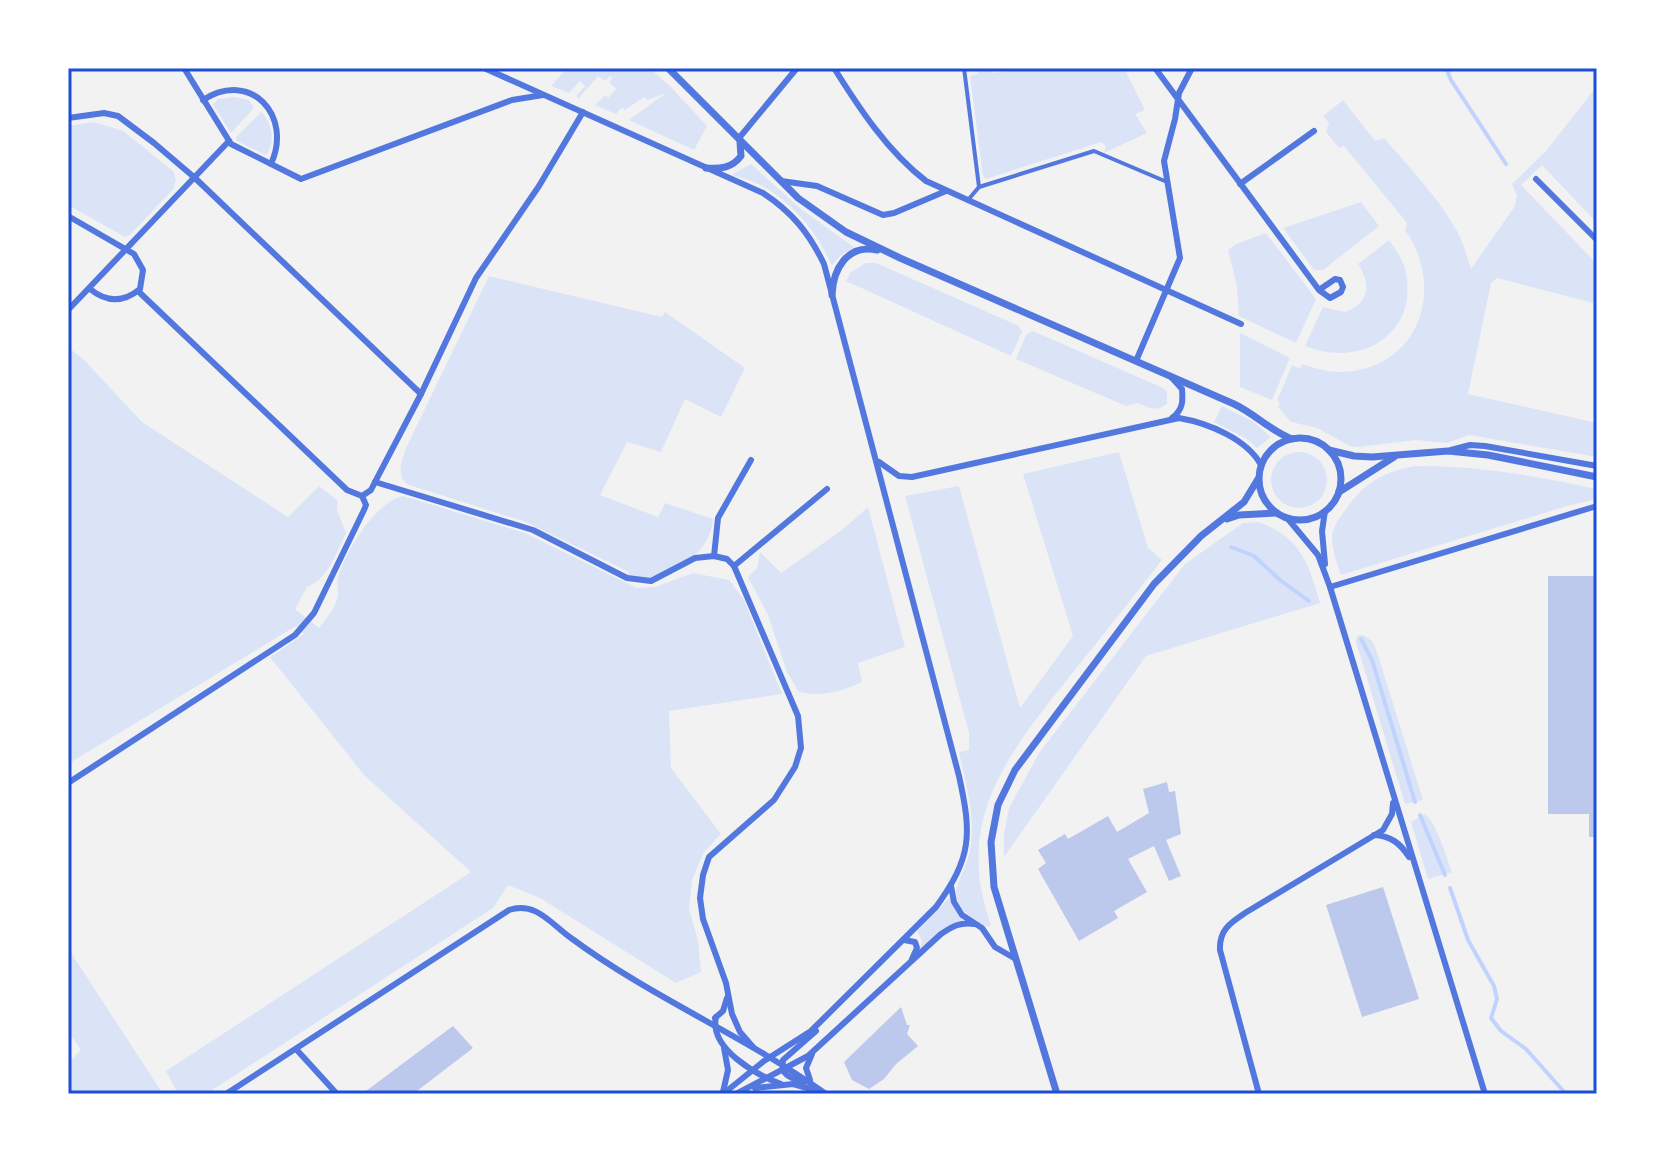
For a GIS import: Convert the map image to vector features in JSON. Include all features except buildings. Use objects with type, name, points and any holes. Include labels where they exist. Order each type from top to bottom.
[{"type":"street","points":[[184,68],[229,141],[301,179],[512,100],[543,95]]},
{"type":"street","points":[[484,68],[763,193],[792,215],[815,244],[824,264],[877,459],[967,816],[965,852],[951,886],[936,907],[807,1034],[770,1056],[723,1094]]},
{"type":"street","points":[[668,68],[798,198],[834,224],[887,252],[1251,412],[1274,431],[1292,439],[1312,440],[1329,450],[1354,456],[1396,456],[1448,451],[1470,445],[1597,466]]},
{"type":"street","points":[[739,138],[797,68]]},
{"type":"street","points":[[834,68],[852,98],[905,162],[926,181],[1241,324]]},
{"type":"street","points":[[964,68],[979,187]]},
{"type":"street","points":[[1155,68],[1319,290]]},
{"type":"street","points":[[1136,361],[1180,258],[1164,161],[1179,93],[1192,68]]},
{"type":"street","points":[[203,100],[231,88],[242,89],[260,100],[277,126],[278,141],[271,164]]},
{"type":"street","points":[[362,496],[371,490],[476,278],[539,186],[583,112]]},
{"type":"street","points":[[68,118],[104,113],[118,116],[195,178],[421,394]]},
{"type":"street","points":[[1240,184],[1314,131]]},
{"type":"street","points":[[706,168],[728,167],[737,162],[742,149],[739,138]]},
{"type":"street","points":[[68,310],[229,141]]},
{"type":"street","points":[[967,201],[979,187],[1097,151],[1167,182]]},
{"type":"street","points":[[1536,179],[1597,240]]},
{"type":"street","points":[[780,181],[817,186],[883,215],[946,191]]},
{"type":"street","points":[[68,216],[134,254],[143,270],[138,291],[120,300],[98,295],[90,289]]},
{"type":"street","points":[[832,295],[836,271],[849,254],[869,248],[887,252]]},
{"type":"street","points":[[68,783],[295,635],[314,613],[366,505],[362,496],[347,490],[138,291]]},
{"type":"street","points":[[1168,375],[1182,389],[1183,398],[1178,414],[1169,420]]},
{"type":"street","points":[[877,459],[888,471],[912,477],[1179,418],[1198,422],[1238,441],[1255,455],[1261,465]]},
{"type":"street","points":[[1057,1094],[994,887],[991,859],[993,823],[1005,787],[1059,709],[1154,584],[1201,536],[1244,502],[1270,451],[1292,439]]},
{"type":"street","points":[[1329,450],[1340,470],[1339,492]]},
{"type":"street","points":[[1448,451],[1488,455],[1597,477]]},
{"type":"street","points":[[1258,479],[1265,502],[1276,513],[1288,519],[1307,520],[1325,511],[1339,492],[1396,456]]},
{"type":"street","points":[[714,556],[718,518],[751,460]]},
{"type":"street","points":[[375,482],[533,530],[627,578],[640,581],[662,577],[695,558],[714,556],[727,559],[734,566],[798,716],[801,748],[795,767],[774,800],[709,857],[703,875],[701,909],[737,1025],[755,1048],[780,1050]]},
{"type":"street","points":[[734,566],[827,489]]},
{"type":"street","points":[[1330,587],[1597,506]]},
{"type":"street","points":[[1325,511],[1322,551],[1330,587]]},
{"type":"street","points":[[1222,521],[1239,515],[1276,513]]},
{"type":"street","points":[[1288,519],[1318,555],[1330,587],[1485,1094]]},
{"type":"street","points":[[1259,1094],[1220,950],[1219,940],[1224,928],[1383,830],[1392,814],[1390,787]]},
{"type":"street","points":[[1374,835],[1388,836],[1395,841],[1404,848],[1414,864]]},
{"type":"street","points":[[951,886],[954,902],[962,915],[986,932],[995,947],[1014,958]]},
{"type":"street","points":[[226,1094],[509,910],[520,907],[538,912],[589,952],[702,1020],[770,1056],[786,1076],[815,1086],[826,1094]]},
{"type":"street","points":[[736,1094],[812,1052],[950,928],[964,923],[974,924]]},
{"type":"street","points":[[904,940],[915,942],[917,948],[910,962]]},
{"type":"street","points":[[702,1020],[716,1017],[723,1011],[728,995]]},
{"type":"street","points":[[783,1069],[790,1052],[810,1038],[828,1015]]},
{"type":"street","points":[[716,1017],[715,1027],[728,1070],[723,1094]]},
{"type":"street","points":[[721,1041],[750,1071],[781,1084],[803,1086],[826,1094]]},
{"type":"street","points":[[296,1049],[337,1094]]},
{"type":"street","points":[[812,1052],[806,1072],[815,1086]]},
{"type":"street","points":[[750,1071],[783,1069]]},
{"type":"street","points":[[736,1094],[781,1084]]},
{"type":"shaded area","points":[[567,68],[649,68],[707,126],[694,150],[629,120],[666,93],[647,100],[644,97],[625,110],[622,107],[616,114],[595,105],[616,89],[609,82],[610,76],[605,81],[598,76],[579,98],[576,96],[585,86],[580,81],[569,93],[551,86]]},
{"type":"shaded area","points":[[991,68],[993,73],[1006,71],[1006,68],[1124,68],[1145,110],[1135,114],[1147,133],[1104,153],[1106,146],[1101,142],[986,179],[983,176],[970,76],[978,74],[978,70]]},
{"type":"shaded area","points":[[1597,86],[1597,223],[1542,165],[1521,185],[1597,264],[1597,304],[1497,278],[1491,283],[1468,394],[1597,423],[1597,457],[1469,435],[1447,443],[1416,440],[1350,446],[1317,428],[1291,422],[1278,407],[1280,403],[1277,401],[1292,365],[1300,369],[1302,364],[1339,372],[1366,368],[1389,358],[1406,343],[1417,323],[1423,301],[1424,277],[1417,253],[1405,230],[1407,223],[1344,146],[1339,148],[1326,132],[1329,123],[1323,116],[1343,100],[1375,141],[1384,138],[1450,220],[1471,269],[1515,206],[1517,196],[1512,184],[1546,151]]},
{"type":"shaded area","points":[[234,97],[249,100],[254,108],[231,133],[213,105],[218,99]]},
{"type":"shaded area","points":[[261,112],[268,121],[271,133],[271,145],[266,155],[237,141],[236,137]]},
{"type":"shaded area","points":[[94,122],[123,131],[173,171],[176,180],[174,188],[125,237],[68,205],[68,126]]},
{"type":"shaded area","points":[[751,164],[801,209],[854,247],[832,266],[816,236],[794,209],[767,189],[733,174]]},
{"type":"shaded area","points":[[1361,202],[1379,226],[1323,270],[1314,270],[1283,228]]},
{"type":"shaded area","points":[[1266,233],[1316,299],[1296,343],[1239,316],[1237,286],[1228,250]]},
{"type":"shaded area","points":[[1389,240],[1406,273],[1407,295],[1403,314],[1394,330],[1364,349],[1345,353],[1325,352],[1305,346],[1323,307],[1345,312],[1364,298],[1365,279],[1358,264]]},
{"type":"shaded area","points":[[866,263],[876,263],[1019,326],[1022,332],[1011,356],[846,281],[851,272]]},
{"type":"shaded area","points":[[489,276],[662,317],[665,312],[745,368],[721,417],[685,399],[661,452],[627,442],[600,495],[658,517],[665,503],[713,519],[707,540],[684,565],[653,580],[627,578],[629,572],[526,522],[406,484],[403,480],[401,467],[406,448]]},
{"type":"shaded area","points":[[1033,331],[1163,388],[1167,392],[1167,404],[1156,409],[1138,403],[1126,406],[1016,359],[1026,335]]},
{"type":"shaded area","points":[[1240,333],[1290,358],[1272,400],[1240,387]]},
{"type":"shaded area","points":[[68,347],[142,422],[288,517],[319,486],[338,501],[337,510],[346,533],[326,571],[307,587],[295,609],[319,628],[335,604],[338,577],[355,541],[383,507],[403,496],[525,533],[637,588],[655,587],[693,573],[729,580],[744,600],[782,694],[669,711],[671,768],[721,834],[704,852],[692,880],[689,908],[698,941],[701,972],[676,983],[540,898],[508,885],[493,908],[206,1094],[178,1094],[166,1071],[471,872],[364,775],[270,657],[304,634],[296,626],[68,764]]},
{"type":"shaded area","points":[[1222,406],[1252,421],[1271,437],[1257,448],[1247,439],[1214,422]]},
{"type":"shaded area","points":[[1119,452],[1148,548],[1162,560],[1026,733],[993,790],[983,821],[979,853],[981,887],[991,925],[988,927],[963,909],[957,899],[956,892],[972,838],[969,801],[959,752],[969,750],[969,733],[905,496],[959,486],[1020,708],[1073,636],[1023,474]]},
{"type":"shaded area","points":[[1299,452],[1319,460],[1327,480],[1319,500],[1299,508],[1279,500],[1271,480],[1279,460]]},
{"type":"shaded area","points":[[1414,466],[1484,469],[1552,480],[1597,489],[1597,499],[1341,575],[1332,537],[1339,519],[1360,492],[1375,480]]},
{"type":"shaded area","points":[[868,507],[905,647],[858,663],[862,682],[854,686],[824,694],[799,692],[787,672],[768,615],[748,577],[757,568],[760,552],[781,573],[842,530]]},
{"type":"shaded area","points":[[1258,522],[1284,535],[1301,553],[1320,603],[1146,656],[1004,857],[1009,808],[1039,753],[1185,564],[1243,523]]},
{"type":"shaded area","points":[[1363,635],[1372,641],[1376,649],[1423,800],[1405,804],[1356,642],[1357,636]]},
{"type":"shaded area","points":[[1424,814],[1437,831],[1452,872],[1428,879],[1411,822]]},
{"type":"shaded area","points":[[950,897],[963,921],[941,930],[920,950],[922,941],[917,931]]},
{"type":"shaded area","points":[[68,948],[163,1094],[68,1094],[68,1064],[81,1050],[68,1031]]},
{"type":"waterway","points":[[1446,68],[1506,164]]},
{"type":"waterway","points":[[1231,547],[1254,556],[1309,601]]},
{"type":"waterway","points":[[1361,639],[1372,660],[1415,802]]},
{"type":"waterway","points":[[1420,815],[1445,875]]},
{"type":"waterway","points":[[1450,888],[1468,940],[1494,986],[1497,999],[1491,1018],[1501,1031],[1526,1049],[1566,1094]]}]
